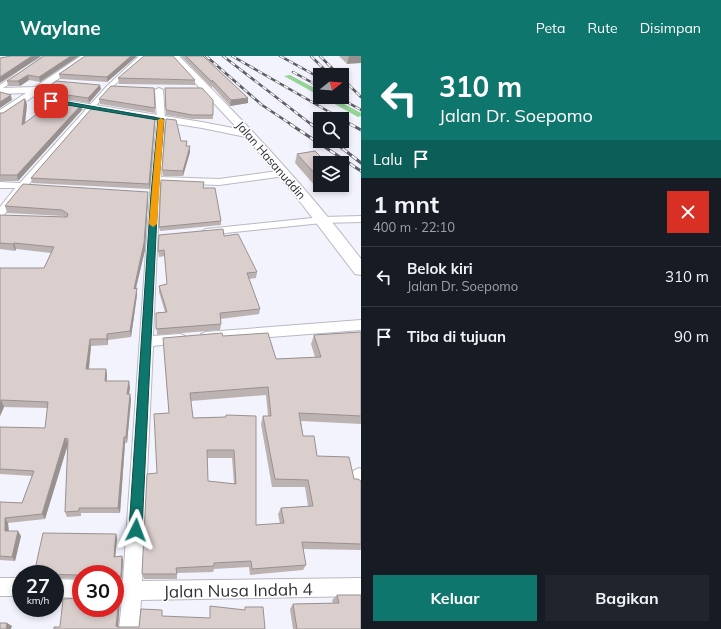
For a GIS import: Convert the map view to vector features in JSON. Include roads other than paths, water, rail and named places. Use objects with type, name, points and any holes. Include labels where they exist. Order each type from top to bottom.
[{"type":"main road","points":[[0,115],[87,56]]},
{"type":"main road","name":"Jalan Hasanuddin","points":[[174,56],[203,89],[230,114],[284,173],[351,255],[361,270]]},
{"type":"main road","points":[[0,90],[36,90],[49,96],[51,101]]},
{"type":"main road","points":[[0,90],[16,95],[19,102]]},
{"type":"main road","points":[[19,102],[51,101],[202,125],[250,135]]},
{"type":"main road","points":[[202,125],[230,114]]},
{"type":"street","points":[[0,90],[24,70],[47,56]]},
{"type":"street","points":[[134,56],[156,56]]},
{"type":"street","points":[[169,56],[174,56]]},
{"type":"street","points":[[3,216],[22,186],[91,108],[105,87],[142,57]]},
{"type":"street","points":[[49,81],[64,83]]},
{"type":"street","points":[[105,87],[123,88]]},
{"type":"street","points":[[128,629],[124,591],[146,342],[158,236],[151,194],[156,180],[161,119],[160,90]]},
{"type":"street","points":[[156,180],[219,182],[284,173]]},
{"type":"street","points":[[0,185],[38,187]]},
{"type":"street","points":[[194,233],[322,220],[361,219]]},
{"type":"street","points":[[146,342],[361,325]]},
{"type":"street","points":[[0,587],[12,587]]},
{"type":"street","name":"Jalan Nusa Indah 4","points":[[124,591],[361,587]]},
{"type":"railway","points":[[206,56],[262,105],[292,125]]},
{"type":"railway","points":[[223,56],[312,125]]},
{"type":"railway","points":[[232,56],[352,125]]},
{"type":"railway","points":[[280,56],[313,74]]},
{"type":"railway","points":[[311,56],[323,68]]},
{"type":"railway","points":[[320,56],[332,68]]},
{"type":"railway","points":[[293,72],[313,83]]},
{"type":"railway","points":[[349,85],[361,97]]},
{"type":"railway","points":[[349,103],[361,110]]},
{"type":"railway","points":[[290,124],[361,171]]},
{"type":"railway","points":[[350,124],[361,130]]},
{"type":"railway","points":[[342,148],[361,163]]}]
